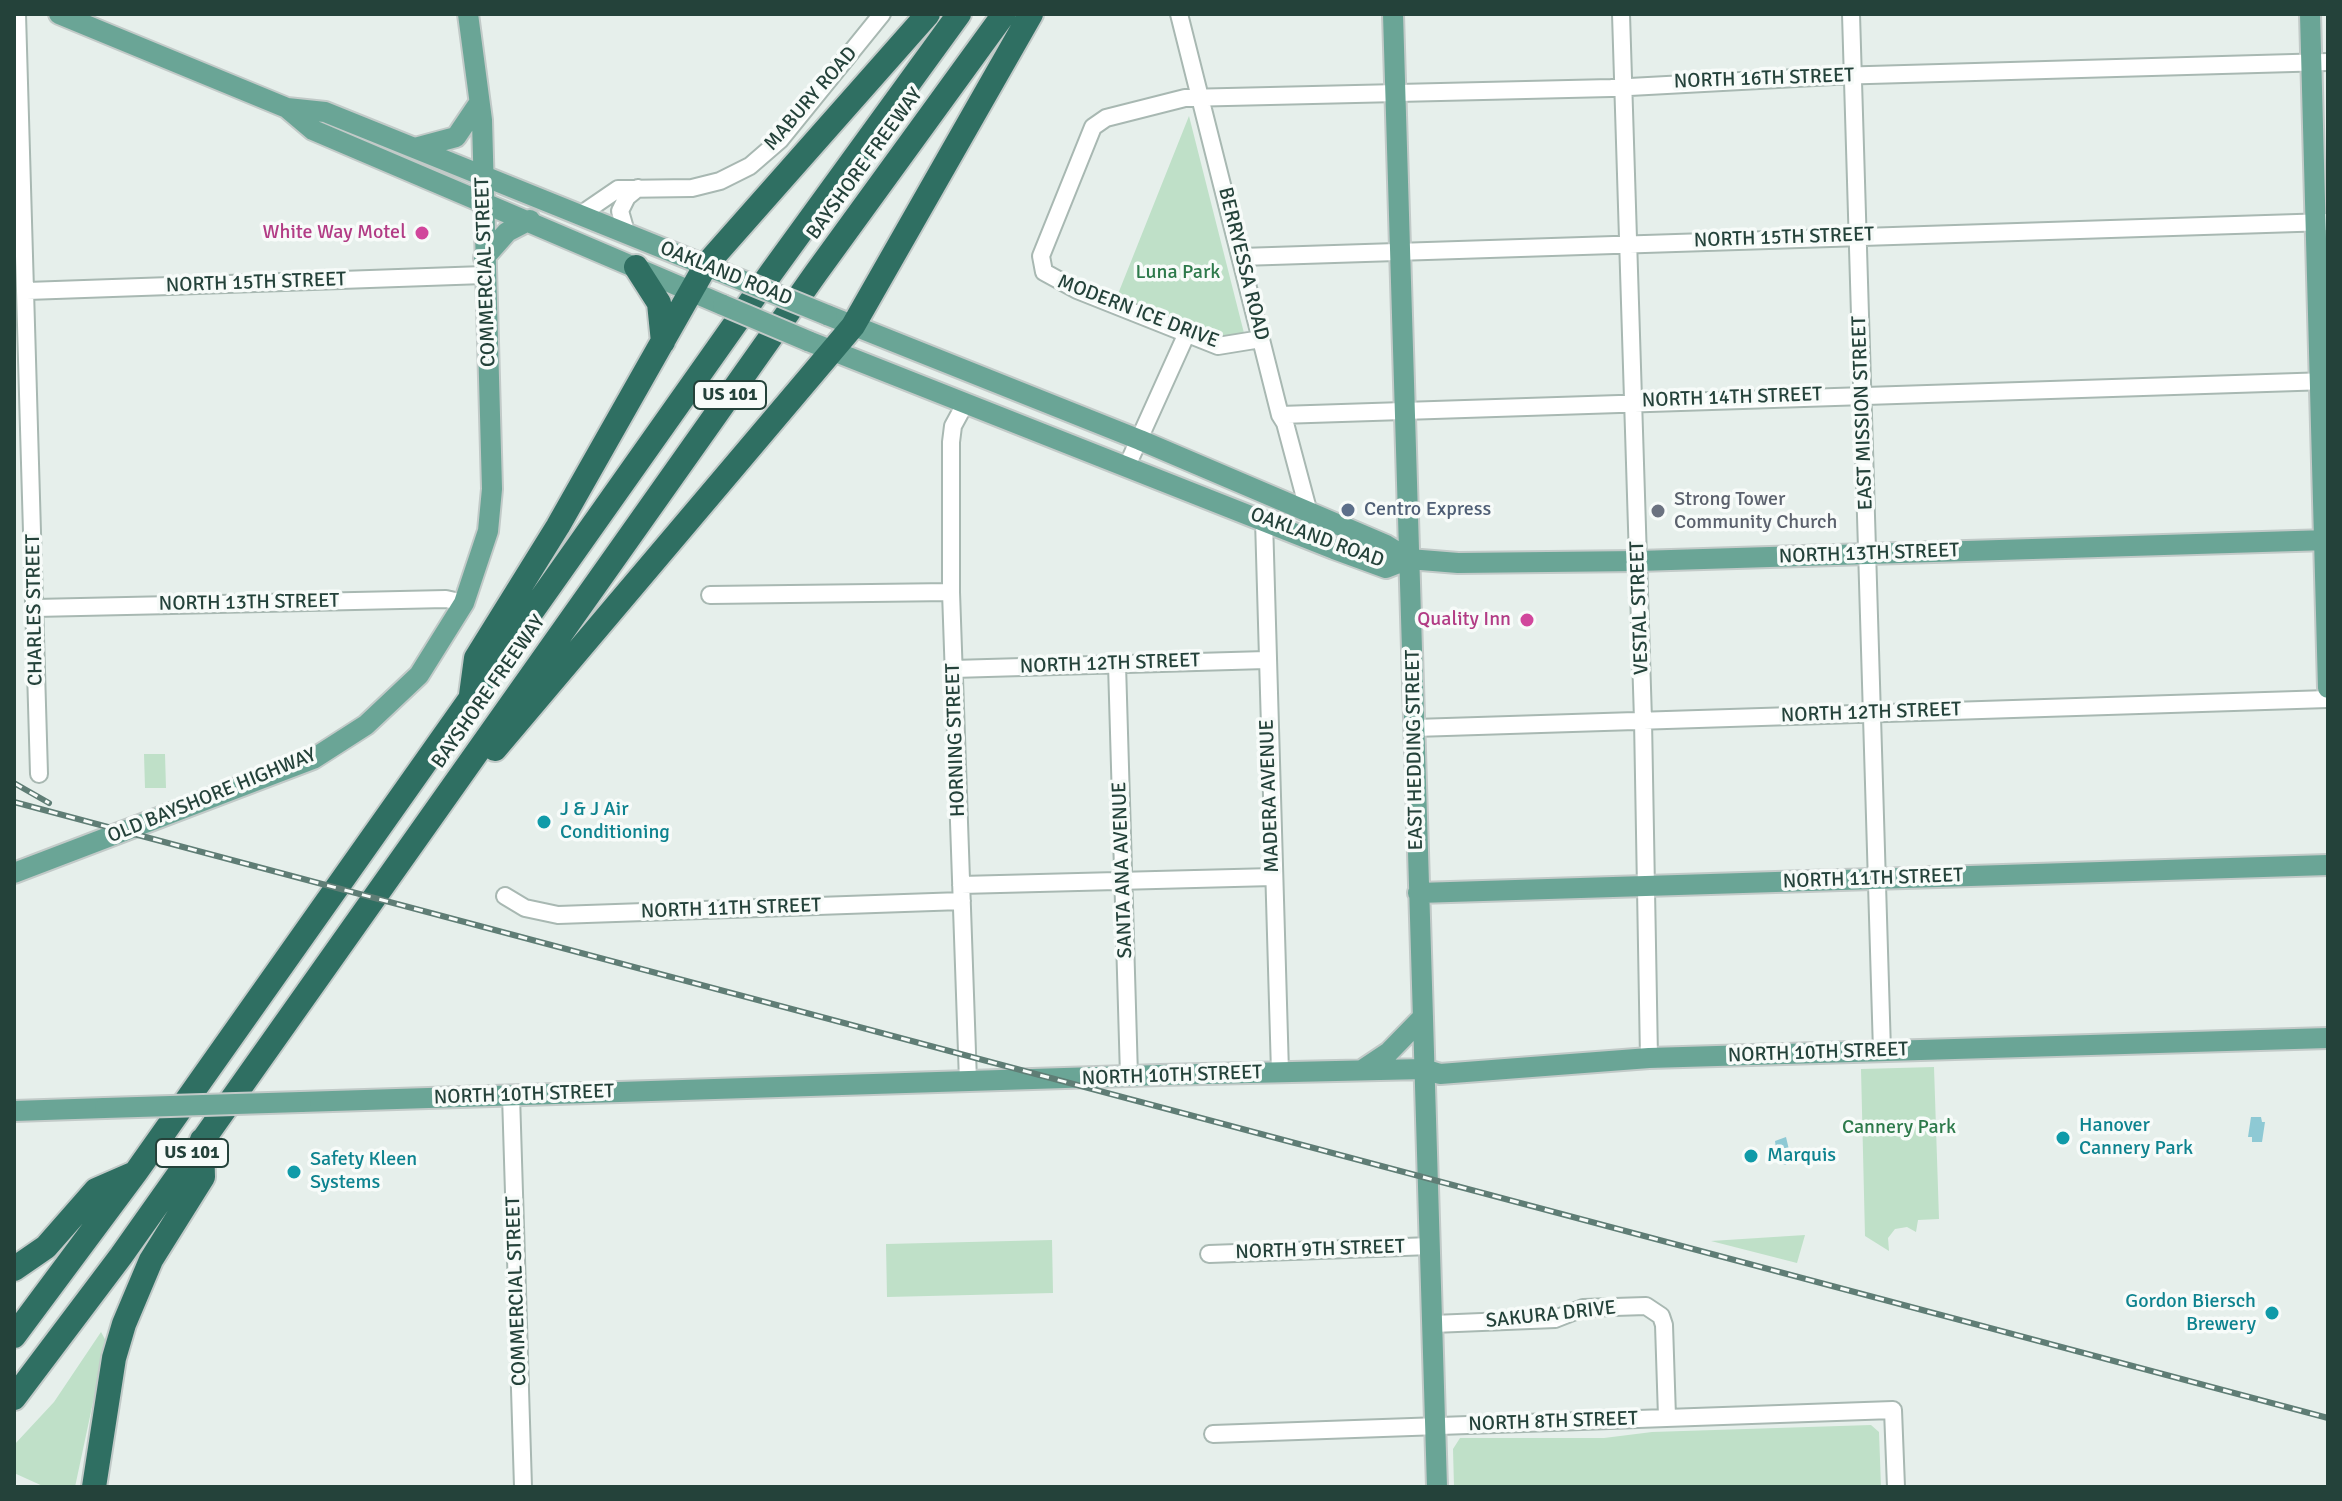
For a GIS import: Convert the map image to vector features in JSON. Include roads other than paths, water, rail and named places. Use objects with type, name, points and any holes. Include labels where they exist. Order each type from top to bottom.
[{"type":"highway","points":[[471,698],[476,658],[558,526],[663,342],[713,268],[928,14]]},
{"type":"highway","name":"BAYSHORE FREEWAY","points":[[14,1336],[136,1172],[959,14]]},
{"type":"highway","name":"BAYSHORE FREEWAY","points":[[14,1398],[62,1338],[458,777],[1004,14]]},
{"type":"highway","points":[[458,777],[497,748],[835,350],[853,326],[1031,14]]},
{"type":"highway","points":[[636,267],[659,303],[663,342]]},
{"type":"highway","points":[[94,1487],[114,1358],[124,1324],[151,1260],[203,1177],[202,1140]]},
{"type":"highway","points":[[14,1269],[46,1247],[96,1190],[136,1172]]},
{"type":"main road","name":"OAKLAND ROAD","points":[[59,14],[287,108],[322,111],[626,232],[1140,440],[1409,559]]},
{"type":"main road","name":"COMMERCIAL STREET","points":[[468,14],[479,103],[483,176],[492,449],[488,531]]},
{"type":"main road","name":"EAST HEDDING STREET","points":[[1393,14],[1402,410],[1415,728],[1437,1487]]},
{"type":"main road","points":[[2310,14],[2320,62],[2328,688]]},
{"type":"main road","points":[[413,148],[456,137],[479,103]]},
{"type":"main road","name":"OAKLAND ROAD","points":[[287,108],[313,130],[808,341],[1386,568],[1409,559]]},
{"type":"main road","points":[[484,266],[504,235],[530,220]]},
{"type":"main road","name":"OLD BAYSHORE HIGHWAY","points":[[14,873],[313,759],[366,725],[419,675],[464,603],[488,531]]},
{"type":"main road","name":"NORTH 13TH STREET","points":[[1409,559],[1458,563],[1638,561],[2327,540]]},
{"type":"main road","name":"NORTH 11TH STREET","points":[[1418,893],[2328,865]]},
{"type":"main road","points":[[1362,1070],[1389,1052],[1423,1017]]},
{"type":"main road","name":"NORTH 10TH STREET","points":[[14,1111],[1280,1072],[1424,1069],[1440,1074],[1649,1058],[2328,1038]]},
{"type":"street","name":"CHARLES STREET","points":[[17,14],[39,774]]},
{"type":"street","name":"MABURY ROAD","points":[[580,215],[618,189],[692,188],[720,181],[750,166],[780,140],[882,14]]},
{"type":"street","name":"BERRYESSA ROAD","points":[[1179,14],[1280,415],[1309,513]]},
{"type":"street","name":"VESTAL STREET","points":[[1621,14],[1643,720],[1649,1058]]},
{"type":"street","name":"EAST MISSION STREET","points":[[1851,14],[1882,1051]]},
{"type":"street","name":"NORTH 16TH STREET","points":[[1201,97],[1394,94],[2320,62]]},
{"type":"street","name":"MODERN ICE DRIVE","points":[[1201,97],[1106,118],[1093,127],[1041,256],[1041,265],[1049,277],[1218,346],[1261,339]]},
{"type":"street","points":[[626,232],[620,211],[627,197],[638,188]]},
{"type":"street","name":"NORTH 15TH STREET","points":[[1241,257],[2322,222]]},
{"type":"street","name":"NORTH 15TH STREET","points":[[27,291],[484,266]]},
{"type":"street","points":[[1127,466],[1187,333]]},
{"type":"street","name":"NORTH 14TH STREET","points":[[1280,415],[2323,381]]},
{"type":"street","name":"HORNING STREET","points":[[966,402],[953,426],[951,442],[951,592],[968,1081]]},
{"type":"street","name":"MADERA AVENUE","points":[[1264,520],[1280,1072]]},
{"type":"street","points":[[710,595],[951,592]]},
{"type":"street","name":"NORTH 13TH STREET","points":[[35,608],[446,599],[464,603]]},
{"type":"street","name":"NORTH 12TH STREET","points":[[953,669],[1266,660]]},
{"type":"street","name":"SANTA ANA AVENUE","points":[[1117,664],[1129,1076]]},
{"type":"street","name":"NORTH 12TH STREET","points":[[1415,728],[2328,699]]},
{"type":"street","name":"NORTH 11TH STREET","points":[[505,896],[525,908],[558,915],[1123,882],[1273,877]]},
{"type":"street","name":"COMMERCIAL STREET","points":[[511,1095],[523,1487]]},
{"type":"street","name":"NORTH 9TH STREET","points":[[1209,1254],[1431,1246]]},
{"type":"street","name":"SAKURA DRIVE","points":[[1433,1324],[1555,1319],[1583,1308],[1646,1306],[1661,1316],[1664,1325],[1667,1417]]},
{"type":"street","name":"NORTH 8TH STREET","points":[[1213,1434],[1893,1410],[1896,1487]]},
{"type":"water","points":[[2251,1117],[2261,1117],[2265,1122],[2262,1142],[2252,1142],[2252,1137],[2248,1137]]},
{"type":"water","points":[[1786,1137],[1790,1154],[1786,1165],[1778,1162],[1775,1141]]},
{"type":"railway","points":[[14,783],[49,803]]},
{"type":"railway","points":[[14,802],[2328,1418]]},
{"type":"place","name":"White Way Motel","points":[[422,233]]},
{"type":"place","name":"Centro Express","points":[[1348,510]]},
{"type":"place","name":"Strong Tower Community Church","points":[[1658,511]]},
{"type":"place","name":"Quality Inn","points":[[1527,620]]},
{"type":"place","name":"J & J Air Conditioning","points":[[544,822]]},
{"type":"place","name":"Hanover Cannery Park","points":[[2063,1138]]},
{"type":"place","name":"Marquis","points":[[1751,1156]]},
{"type":"place","name":"Safety Kleen Systems","points":[[294,1172]]},
{"type":"place","name":"Gordon Biersch Brewery","points":[[2272,1313]]},
{"type":"park label","name":"Luna Park","points":[[1178,273]]},
{"type":"park label","name":"Cannery Park","points":[[1899,1128]]}]
